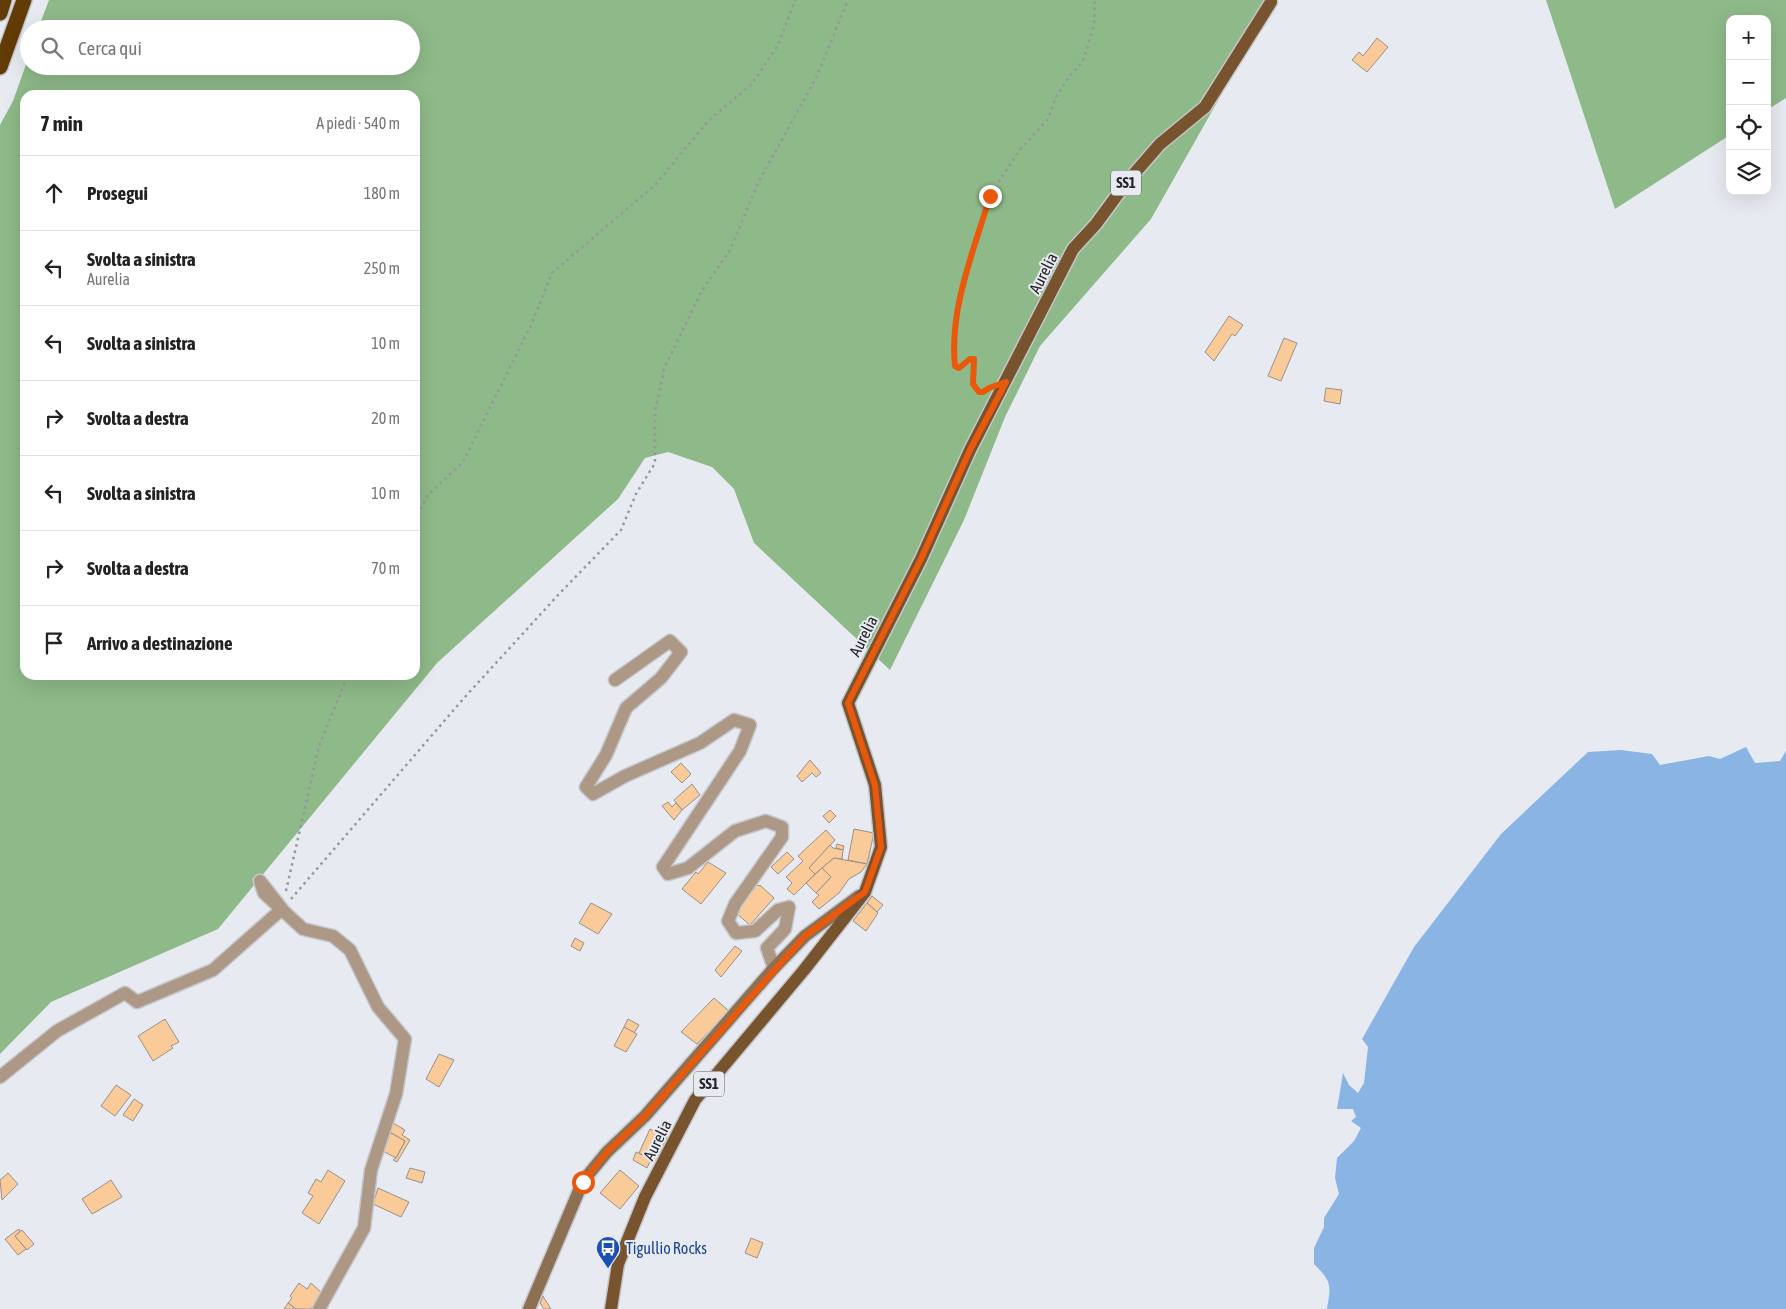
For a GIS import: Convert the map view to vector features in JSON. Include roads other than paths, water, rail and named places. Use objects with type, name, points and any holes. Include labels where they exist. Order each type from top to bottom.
[{"type":"highway","points":[[0,13],[4,0]]},
{"type":"highway","points":[[0,68],[24,0]]},
{"type":"main road","name":"Aurelia","points":[[611,1309],[622,1256],[646,1197],[695,1100],[804,970],[865,892],[881,847],[875,785],[848,703],[921,559],[970,450],[1073,249],[1096,224],[1126,183],[1160,144],[1205,107],[1271,2]]},
{"type":"street","points":[[615,680],[670,641],[681,652],[661,678],[626,708],[606,755],[586,787],[593,794],[625,776],[700,743],[734,720],[750,724],[740,751],[662,867],[668,874],[688,868],[735,831],[758,823],[766,821],[782,826],[782,838],[735,904],[728,921],[736,933],[755,931],[778,910],[789,907],[785,930],[767,948],[774,968]]},
{"type":"street","points":[[529,1309],[583,1182],[607,1152],[645,1116],[774,968],[805,936],[865,892]]},
{"type":"street","points":[[0,1077],[57,1031],[125,993],[137,1002],[213,970],[282,909],[304,929],[333,936],[350,950],[378,1007],[405,1039],[396,1094],[371,1170],[364,1228],[319,1309]]},
{"type":"water","points":[[1746,747],[1755,763],[1780,761],[1786,751],[1786,1309],[1327,1309],[1329,1284],[1314,1264],[1314,1248],[1324,1227],[1324,1218],[1339,1194],[1335,1178],[1337,1158],[1354,1141],[1361,1128],[1351,1121],[1356,1117],[1353,1109],[1337,1109],[1343,1073],[1349,1085],[1358,1093],[1364,1083],[1368,1047],[1362,1039],[1414,947],[1501,834],[1588,752],[1621,750],[1652,754],[1660,765],[1709,756],[1720,759]]},
{"type":"place","name":"Tigullio Rocks","points":[[608,1269]]}]
